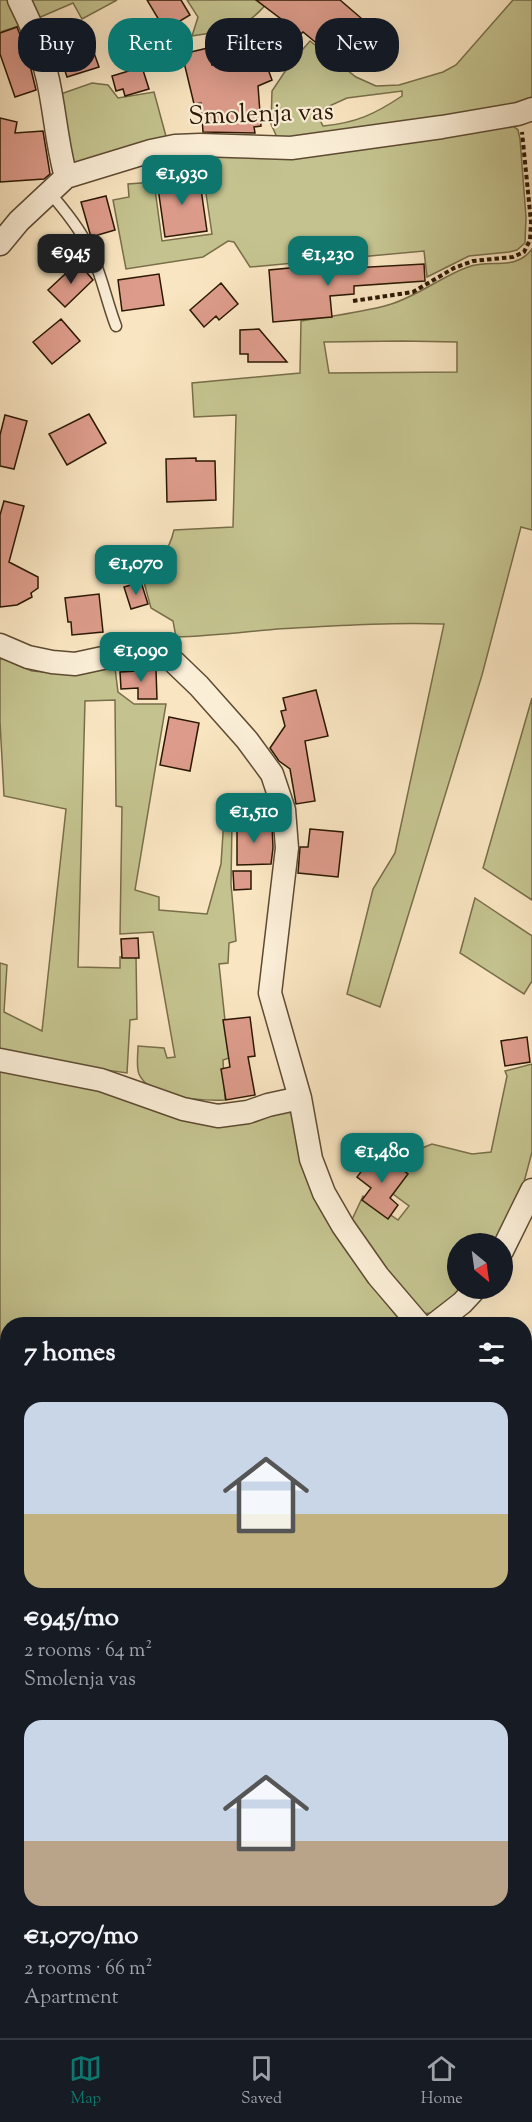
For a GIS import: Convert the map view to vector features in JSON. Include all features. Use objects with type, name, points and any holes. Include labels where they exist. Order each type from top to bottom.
[{"type":"street","points":[[19,0],[35,34],[48,79],[60,157],[66,177]]},
{"type":"street","name":"Smolenja vas","points":[[0,244],[19,221],[66,177],[151,151],[174,146],[291,148],[442,127],[525,112]]},
{"type":"street","points":[[0,645],[28,657],[75,664],[140,650],[157,652],[172,660],[200,686],[247,740],[272,774],[284,810],[287,848],[270,993],[300,1098],[311,1159],[324,1192],[361,1254],[413,1317]]},
{"type":"street","points":[[0,1060],[101,1080],[183,1109],[218,1116],[248,1112],[300,1098]]},
{"type":"street","points":[[511,1233],[532,1191]]},
{"type":"street","points":[[444,1317],[466,1299]]},
{"type":"lane","points":[[48,192],[64,208],[88,245],[100,274],[116,326]]},
{"type":"path","points":[[353,301],[413,292],[454,268],[473,261],[513,257],[524,252],[530,240],[531,222],[523,135],[525,112]]},
{"type":"shaded area","points":[[0,0],[12,0],[19,18],[18,26],[0,32]]},
{"type":"shaded area","points":[[27,0],[117,0],[84,18],[81,18],[73,3],[36,18]]},
{"type":"shaded area","points":[[187,0],[269,0],[252,18],[205,18],[205,34],[193,36],[198,17]]},
{"type":"shaded area","points":[[513,0],[532,0],[532,103],[285,144],[276,135],[271,124],[272,91],[285,72],[303,72],[303,49],[310,41],[315,45],[315,72],[350,72],[376,86],[399,85],[443,72],[456,65]],"holes":[[[402,91],[402,96],[365,117],[323,126],[316,112],[347,98]]]},
{"type":"shaded area","points":[[92,83],[108,85],[118,98],[154,92],[167,140],[73,165],[55,96]]},
{"type":"shaded area","points":[[512,125],[518,130],[520,139],[526,217],[525,243],[517,250],[469,256],[427,277],[424,251],[250,267],[234,242],[228,241],[203,257],[126,269],[113,200],[129,197],[128,184],[154,182],[162,241],[212,234],[200,153]]},
{"type":"shaded area","points":[[532,249],[532,530],[521,527],[482,675],[380,1007],[347,994],[373,889],[395,853],[444,624],[277,629],[176,637],[173,621],[151,608],[142,575],[162,556],[174,530],[233,527],[236,415],[194,417],[192,383],[300,373],[301,321],[388,305],[468,267],[510,262],[525,256]],"holes":[[[324,342],[457,342],[457,372],[329,373]]]},
{"type":"shaded area","points":[[0,658],[32,671],[56,673],[115,668],[118,692],[134,704],[166,704],[135,890],[159,897],[159,910],[207,914],[221,864],[224,818],[232,822],[231,884],[236,941],[229,943],[228,963],[219,964],[229,1058],[223,1060],[225,1100],[191,1099],[165,1093],[145,1082],[138,1071],[138,1046],[164,1048],[167,1058],[175,1057],[153,932],[120,934],[122,807],[116,806],[115,700],[85,701],[78,967],[120,968],[120,957],[136,956],[137,1019],[130,1020],[127,1073],[0,1055],[0,963],[7,965],[4,1012],[42,1031],[66,809],[4,796],[0,722]]},
{"type":"shaded area","points":[[532,698],[532,900],[483,868]]},
{"type":"shaded area","points":[[475,898],[532,936],[532,981],[524,994],[460,953]]},
{"type":"shaded area","points":[[532,1064],[532,1152],[520,1197],[504,1233],[447,1233],[447,1299],[452,1299],[433,1313],[415,1314],[350,1224],[363,1196],[398,1220],[409,1206],[393,1194],[413,1156],[422,1148],[432,1144],[472,1154],[491,1152],[507,1076],[505,1071]]},
{"type":"shaded area","points":[[0,1067],[161,1103],[287,1107],[297,1115],[370,1283],[397,1317],[0,1317]]},
{"type":"building","points":[[147,0],[181,0],[190,15],[185,18],[158,18]]},
{"type":"building","points":[[256,0],[340,0],[361,18],[315,18],[315,42],[303,32],[303,18],[280,18]]},
{"type":"building","points":[[17,27],[18,72],[32,72],[36,90],[15,97],[0,54],[0,33]]},
{"type":"building","points":[[205,49],[205,72],[269,72],[272,80],[258,86],[261,126],[254,127],[255,133],[203,132],[201,103],[194,104],[186,72],[193,72],[193,51]]},
{"type":"building","points":[[65,72],[83,72],[67,77]]},
{"type":"building","points":[[125,72],[144,72],[149,89],[125,96],[123,89],[116,91],[112,76]]},
{"type":"building","points":[[0,118],[17,122],[15,133],[43,131],[50,174],[44,179],[0,182]]},
{"type":"building","points":[[199,175],[207,231],[165,237],[157,181]]},
{"type":"building","points":[[106,196],[115,230],[91,237],[81,202]]},
{"type":"building","points":[[78,262],[93,280],[65,307],[48,290]]},
{"type":"building","points":[[352,262],[352,268],[424,264],[425,281],[354,286],[354,294],[330,296],[332,317],[273,322],[269,270]]},
{"type":"building","points":[[159,274],[164,305],[122,311],[118,280]]},
{"type":"building","points":[[221,283],[238,304],[219,320],[216,316],[204,327],[190,310]]},
{"type":"building","points":[[61,319],[80,341],[52,364],[33,342]]},
{"type":"building","points":[[259,329],[287,362],[248,362],[248,354],[240,354],[240,330]]},
{"type":"building","points":[[89,414],[106,443],[67,465],[49,434]]},
{"type":"building","points":[[5,415],[27,421],[14,469],[0,466],[0,435]]},
{"type":"building","points":[[196,458],[196,461],[215,461],[216,500],[167,502],[166,459]]},
{"type":"building","points":[[4,501],[24,506],[9,562],[38,577],[38,588],[31,593],[32,597],[17,605],[0,607],[0,515]]},
{"type":"building","points":[[141,582],[148,604],[131,609],[124,587]]},
{"type":"building","points":[[99,594],[103,632],[72,635],[65,598]]},
{"type":"building","points":[[156,670],[157,699],[138,699],[138,688],[121,689],[120,672]]},
{"type":"building","points":[[316,690],[328,736],[305,741],[315,801],[296,804],[290,769],[279,761],[270,748],[285,726],[281,711],[286,710],[283,698]]},
{"type":"building","points":[[169,717],[199,723],[190,771],[160,765]]},
{"type":"building","points":[[237,823],[272,825],[271,864],[237,865]]},
{"type":"building","points":[[310,829],[343,832],[338,877],[298,873],[300,847],[308,847]]},
{"type":"building","points":[[233,871],[251,871],[251,889],[234,890]]},
{"type":"building","points":[[138,938],[139,958],[122,958],[121,939]]},
{"type":"building","points":[[250,1017],[255,1056],[248,1057],[255,1095],[226,1100],[221,1069],[230,1067],[223,1020]]},
{"type":"building","points":[[527,1037],[530,1062],[505,1066],[501,1041]]},
{"type":"building","points":[[377,1151],[408,1174],[390,1198],[398,1205],[388,1219],[362,1200],[371,1188],[357,1177]]}]
